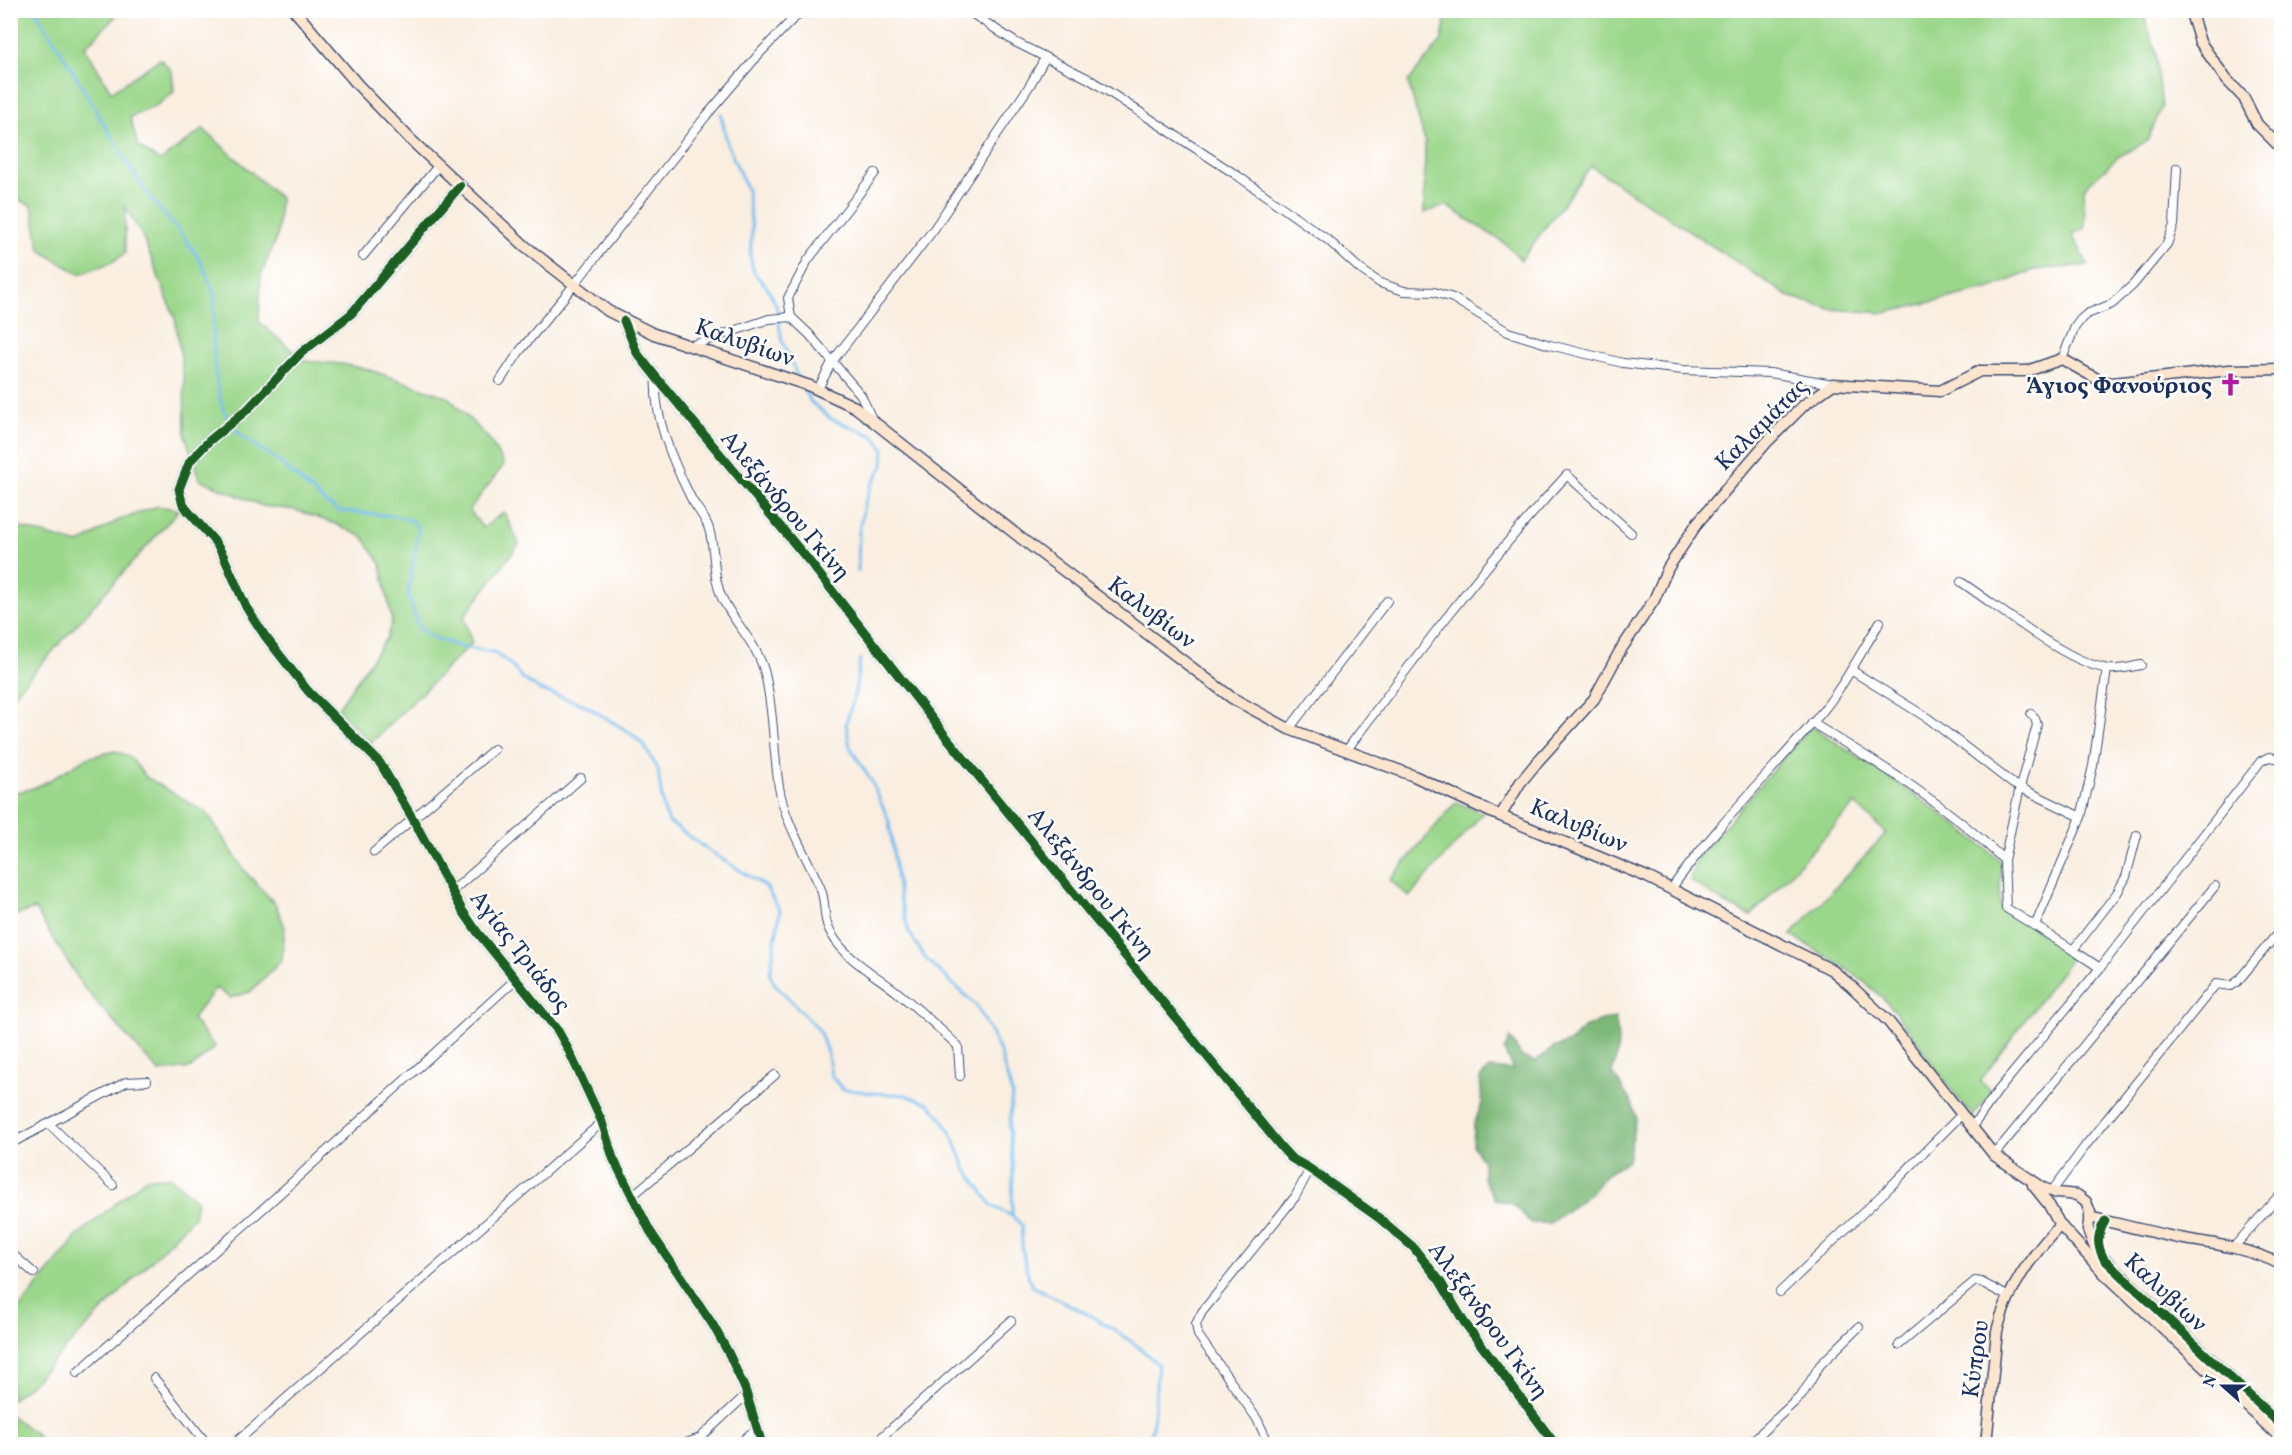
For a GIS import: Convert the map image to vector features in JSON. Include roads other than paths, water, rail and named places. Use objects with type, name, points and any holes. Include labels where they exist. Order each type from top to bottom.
[{"type":"street","points":[[500,381],[519,352],[706,116],[760,53],[805,10]]},
{"type":"street","points":[[967,10],[1045,58],[1089,79],[1238,176],[1329,240],[1360,269],[1380,283],[1404,291],[1434,292],[1453,298],[1508,332],[1623,363],[1683,370],[1770,373],[1833,384]]},
{"type":"street","points":[[2190,10],[2200,42],[2226,79],[2244,98],[2257,124],[2282,148]]},
{"type":"street","name":"Καλυβίων","points":[[296,11],[358,85],[438,166],[525,246],[624,321],[654,334],[814,387],[855,407],[871,417],[1022,539],[1232,698],[1289,729],[1414,776],[1671,889],[1808,957],[1838,975],[1888,1021],[1994,1155],[2026,1178],[2052,1191],[2077,1195],[2086,1202],[2089,1207],[2091,1241],[2104,1259],[2282,1426]]},
{"type":"street","points":[[814,387],[934,229],[1030,85],[1045,58]]},
{"type":"street","points":[[363,256],[438,166]]},
{"type":"street","points":[[2177,168],[2174,225],[2168,244],[2133,285],[2112,304],[2087,314],[2081,320],[2075,327],[2062,359],[2099,380],[2112,383],[2229,370],[2282,369]]},
{"type":"street","points":[[787,317],[788,298],[808,260],[875,173]]},
{"type":"street","name":"Αγίας Τριάδος","points":[[460,186],[351,315],[301,353],[248,409],[208,441],[190,461],[179,489],[182,502],[194,520],[219,548],[246,607],[265,636],[308,691],[380,763],[413,819],[451,892],[478,933],[563,1040],[602,1122],[613,1158],[650,1231],[713,1325],[729,1354],[747,1394],[762,1444]]},
{"type":"street","points":[[690,346],[769,319],[787,317],[809,334],[861,395],[871,417]]},
{"type":"street","name":"Αλεξάνδρου Γκίνη","points":[[624,321],[637,353],[656,377],[809,561],[944,734],[1274,1139],[1291,1158],[1379,1218],[1413,1247],[1440,1281],[1464,1322],[1555,1444]]},
{"type":"street","name":"Καλαμάτας","points":[[1501,815],[1520,783],[1594,699],[1620,651],[1654,600],[1668,568],[1698,522],[1766,443],[1804,405],[1833,384],[1940,391],[1980,371],[2027,371],[2062,359]]},
{"type":"street","points":[[656,377],[655,391],[672,454],[686,488],[709,528],[717,588],[723,601],[750,640],[765,674],[775,738],[779,786],[785,814],[821,889],[828,926],[846,951],[862,966],[895,991],[958,1046],[960,1076]]},
{"type":"street","points":[[1346,751],[1517,528],[1567,476],[1631,533]]},
{"type":"street","points":[[1961,582],[2057,647],[2087,662],[2107,669],[2120,670],[2141,665]]},
{"type":"street","points":[[1289,729],[1387,601]]},
{"type":"street","points":[[1671,889],[1694,856],[1812,723],[1851,670],[1880,622]]},
{"type":"street","points":[[2035,926],[2080,817],[2093,766],[2107,669]]},
{"type":"street","points":[[1851,670],[1929,719],[2013,784],[2080,817]]},
{"type":"street","points":[[2031,714],[2037,724],[2004,860],[2006,908],[2100,968]]},
{"type":"street","points":[[1812,723],[1889,769],[1973,832],[2004,860]]},
{"type":"street","points":[[374,852],[494,749]]},
{"type":"street","points":[[1972,1127],[1997,1092],[2100,968],[2261,761],[2270,757],[2282,759]]},
{"type":"street","points":[[451,892],[581,778]]},
{"type":"street","points":[[2073,950],[2126,877],[2137,835]]},
{"type":"street","points":[[1994,1155],[2215,886]]},
{"type":"street","points":[[2052,1191],[2086,1145],[2216,984],[2231,986],[2237,982],[2282,928]]},
{"type":"street","points":[[77,1372],[249,1221],[516,979]]},
{"type":"street","points":[[632,1196],[775,1075]]},
{"type":"street","points":[[10,1144],[126,1082],[147,1081]]},
{"type":"street","points":[[1780,1292],[1890,1187],[1961,1114]]},
{"type":"street","points":[[234,1444],[602,1122]]},
{"type":"street","points":[[49,1124],[113,1185]]},
{"type":"street","points":[[1269,1444],[1257,1419],[1198,1335],[1196,1324],[1202,1312],[1295,1197],[1310,1169]]},
{"type":"street","name":"Καλυβίων","points":[[2026,1178],[2049,1204],[2060,1224],[2104,1273],[2282,1439]]},
{"type":"street","points":[[2234,1247],[2282,1191]]},
{"type":"street","points":[[2071,1195],[2059,1200],[2055,1213],[2060,1224],[2076,1229],[2088,1219],[2234,1247],[2258,1254],[2282,1265]]},
{"type":"street","name":"Κύπρου","points":[[1988,1441],[1997,1330],[2001,1313],[2029,1261],[2060,1224]]},
{"type":"street","points":[[10,1252],[34,1274]]},
{"type":"street","points":[[1899,1344],[1975,1281],[2009,1297]]},
{"type":"street","points":[[874,1444],[1011,1321]]},
{"type":"street","points":[[1749,1444],[1802,1395],[1820,1365],[1859,1327]]},
{"type":"street","points":[[154,1378],[207,1444]]},
{"type":"street","points":[[684,1444],[700,1438],[747,1394]]},
{"type":"street","points":[[739,1444],[750,1434],[758,1431]]},
{"type":"waterway","points":[[33,10],[52,36],[142,186],[197,255],[203,266],[214,296],[213,341],[216,377],[221,402],[229,420]]},
{"type":"waterway","points":[[721,114],[727,143],[747,190],[752,230],[750,256],[754,273],[767,287],[776,304],[782,341],[799,380]]},
{"type":"waterway","points":[[803,388],[811,402],[831,419],[874,436],[884,449],[883,466],[872,484],[864,505],[859,532],[858,571]]},
{"type":"waterway","points":[[233,425],[240,435],[277,460],[327,504],[339,511],[394,516],[411,520],[419,528],[408,593],[418,627],[432,637],[461,647],[493,652],[510,664],[523,679],[540,690],[583,704],[629,732],[644,745],[658,770],[663,808],[669,822],[766,887],[780,911],[770,974],[774,983],[819,1030],[828,1055],[831,1075],[842,1089],[905,1095],[928,1103],[942,1118],[953,1137],[965,1167],[992,1206],[1012,1216],[1022,1225],[1023,1255],[1032,1286],[1115,1330],[1145,1352],[1158,1365],[1154,1415],[1147,1444]]},
{"type":"waterway","points":[[860,659],[855,693],[846,724],[850,747],[872,782],[889,821],[899,895],[909,932],[925,958],[977,1006],[999,1049],[1012,1094],[1009,1127],[1013,1164],[1012,1216]]},
{"type":"place","name":"Άγιος Φανούριος","points":[[2230,385]]}]
